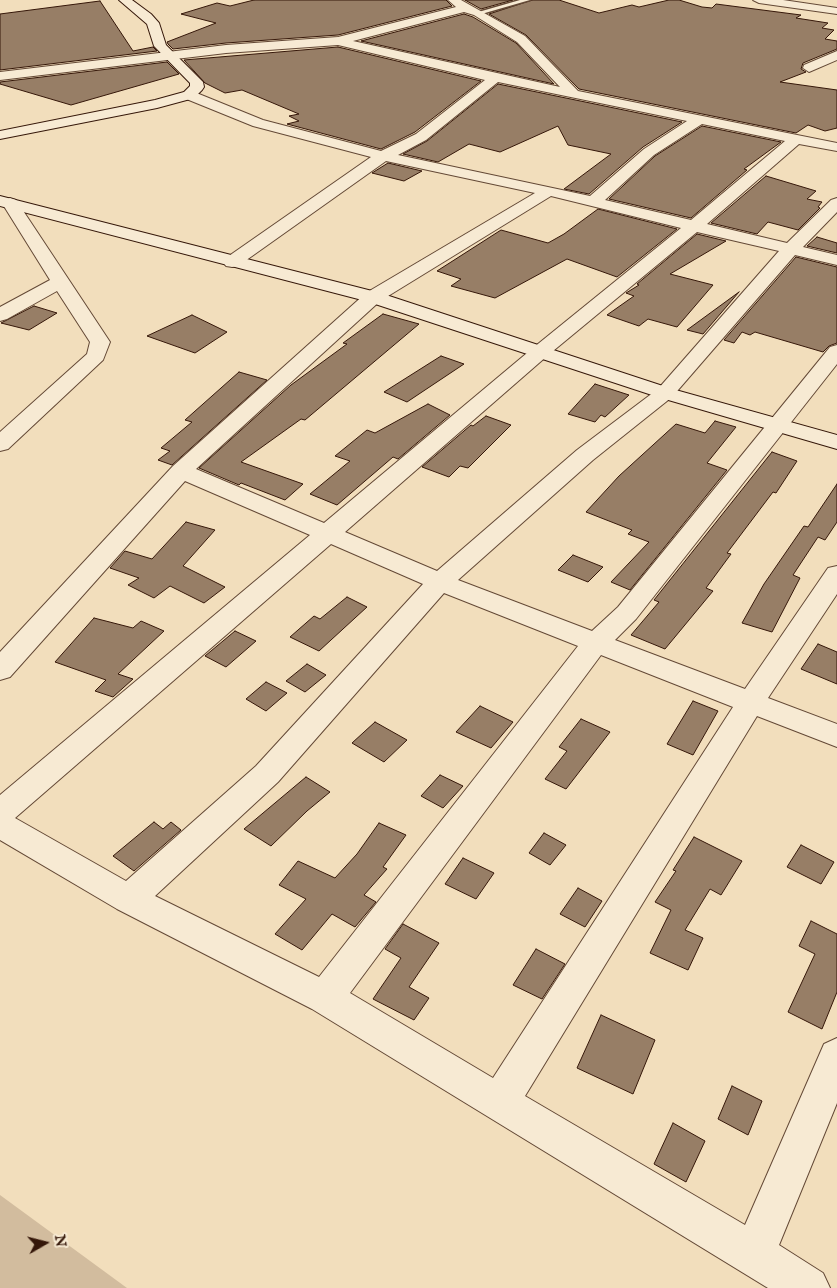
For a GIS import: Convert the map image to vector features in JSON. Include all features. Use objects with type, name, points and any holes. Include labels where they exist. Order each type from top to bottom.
[{"type":"street","points":[[0,135],[157,104],[188,95],[197,87],[196,82],[160,46],[153,23],[147,16],[125,0]]},
{"type":"street","points":[[454,0],[522,40],[572,92]]},
{"type":"street","points":[[760,0],[837,11]]},
{"type":"street","points":[[0,76],[243,48],[338,41],[465,8]]},
{"type":"street","points":[[338,41],[494,78],[572,92],[837,147]]},
{"type":"street","points":[[809,68],[837,55]]},
{"type":"street","points":[[232,262],[383,156],[421,137],[472,99],[494,78]]},
{"type":"street","points":[[188,95],[258,123],[383,156],[549,191],[837,260]]},
{"type":"street","points":[[592,202],[649,152],[700,119]]},
{"type":"street","points":[[0,813],[540,352],[695,225],[796,139]]},
{"type":"street","points":[[0,670],[181,471],[373,297],[549,191]]},
{"type":"street","points":[[5,202],[373,297],[665,393],[837,442]]},
{"type":"street","points":[[0,444],[96,356],[100,342],[5,202]]},
{"type":"street","points":[[129,899],[267,774],[440,582],[585,455],[665,393],[790,250],[837,203]]},
{"type":"street","points":[[0,315],[60,282]]},
{"type":"street","points":[[325,998],[596,643],[627,613],[837,351]]},
{"type":"street","points":[[181,471],[440,582],[837,736]]},
{"type":"street","points":[[500,1102],[751,702],[837,574]]},
{"type":"street","points":[[0,825],[129,899],[325,998],[808,1288]]},
{"type":"street","points":[[754,1254],[837,1056]]},
{"type":"lane","points":[[478,13],[526,0]]},
{"type":"shaded area","points":[[0,1195],[127,1288],[0,1288]]},
{"type":"building","points":[[254,0],[446,0],[452,6],[338,35],[173,49],[167,42],[216,23],[181,14],[217,3],[230,6]]},
{"type":"building","points":[[465,0],[513,0],[481,9]]},
{"type":"building","points":[[532,0],[559,0],[599,13],[632,5],[639,7],[669,0],[679,0],[702,7],[712,8],[716,4],[801,15],[796,18],[828,23],[822,28],[834,30],[825,39],[837,41],[837,49],[803,63],[801,69],[806,72],[780,82],[837,90],[837,128],[825,131],[808,125],[796,133],[579,89],[526,35],[489,14]]},
{"type":"building","points":[[100,1],[133,51],[153,47],[157,51],[0,70],[0,14]]},
{"type":"building","points":[[464,14],[473,17],[516,43],[554,84],[361,41]]},
{"type":"building","points":[[338,47],[481,81],[415,132],[381,149],[287,124],[299,121],[289,116],[299,114],[242,90],[225,93],[205,83],[184,60]]},
{"type":"building","points":[[167,62],[179,74],[71,105],[0,84],[0,82]]},
{"type":"building","points":[[498,84],[682,122],[643,147],[589,194],[564,189],[611,154],[568,145],[558,126],[500,152],[469,144],[438,162],[403,154],[427,141]]},
{"type":"building","points":[[702,126],[781,142],[744,169],[747,170],[691,218],[609,199],[655,156]]},
{"type":"building","points":[[388,163],[422,171],[404,181],[372,173]]},
{"type":"building","points":[[766,176],[816,191],[807,199],[822,202],[818,207],[820,208],[798,230],[768,222],[757,234],[711,223]]},
{"type":"building","points":[[598,209],[677,229],[617,277],[567,259],[495,298],[451,286],[461,279],[437,271],[501,230],[548,243],[564,234]]},
{"type":"building","points":[[697,234],[726,241],[670,274],[713,285],[677,327],[648,319],[639,326],[607,315],[634,296],[626,293],[639,285],[637,284]]},
{"type":"building","points":[[817,237],[837,243],[837,253],[807,246]]},
{"type":"building","points":[[796,257],[837,267],[837,343],[829,346],[823,352],[755,332],[750,335],[742,332],[734,343],[724,340]]},
{"type":"building","points":[[739,292],[703,334],[687,330]]},
{"type":"building","points":[[34,306],[57,313],[29,330],[1,323]]},
{"type":"building","points":[[383,314],[419,324],[305,420],[301,419],[241,462],[303,484],[285,500],[241,483],[239,485],[199,468],[291,385],[347,344],[343,343]]},
{"type":"building","points":[[192,315],[227,332],[195,353],[147,336]]},
{"type":"building","points":[[441,356],[464,364],[407,402],[384,392]]},
{"type":"building","points":[[239,372],[267,380],[172,465],[158,460],[170,451],[161,448],[192,422],[185,420]]},
{"type":"building","points":[[595,384],[629,395],[605,417],[601,415],[595,422],[568,414]]},
{"type":"building","points":[[428,404],[450,415],[398,459],[393,457],[337,505],[310,494],[350,461],[335,456],[367,430],[375,433]]},
{"type":"building","points":[[486,416],[511,425],[468,468],[460,466],[449,477],[422,467],[471,425],[473,426]]},
{"type":"building","points":[[715,421],[736,427],[707,463],[727,470],[630,590],[611,582],[649,542],[628,534],[632,530],[586,512],[619,476],[676,424],[705,433]]},
{"type":"building","points":[[772,452],[797,461],[776,493],[773,492],[727,553],[731,554],[706,588],[713,591],[665,649],[631,635],[659,602],[654,600]]},
{"type":"building","points":[[837,484],[837,522],[825,540],[818,537],[793,575],[800,578],[772,632],[742,623],[764,584],[804,526],[808,527]]},
{"type":"building","points":[[186,522],[215,530],[183,566],[225,587],[204,603],[170,586],[154,598],[128,585],[139,578],[110,568],[125,551],[152,559]]},
{"type":"building","points":[[573,555],[603,567],[588,582],[558,570]]},
{"type":"building","points":[[347,597],[367,607],[319,651],[290,637],[314,616],[320,619]]},
{"type":"building","points":[[94,618],[133,628],[141,621],[164,631],[118,674],[133,679],[113,697],[95,691],[106,680],[55,662]]},
{"type":"building","points":[[235,631],[256,641],[226,667],[205,656]]},
{"type":"building","points":[[818,644],[837,652],[837,684],[801,669]]},
{"type":"building","points":[[307,664],[326,675],[305,692],[286,681]]},
{"type":"building","points":[[266,682],[287,693],[266,711],[246,699]]},
{"type":"building","points":[[693,701],[718,711],[693,755],[667,744]]},
{"type":"building","points":[[480,706],[513,722],[491,748],[456,732]]},
{"type":"building","points":[[581,719],[610,732],[566,789],[545,779],[567,751],[559,747]]},
{"type":"building","points":[[375,722],[407,740],[384,762],[352,743]]},
{"type":"building","points":[[440,775],[463,786],[443,808],[421,796]]},
{"type":"building","points":[[306,777],[330,792],[307,811],[271,846],[244,829]]},
{"type":"building","points":[[154,822],[163,829],[171,822],[181,830],[134,871],[113,856]]},
{"type":"building","points":[[379,823],[406,835],[383,867],[387,869],[364,895],[376,902],[355,927],[332,914],[302,950],[275,934],[306,899],[279,885],[298,861],[335,878],[357,854]]},
{"type":"building","points":[[544,833],[566,845],[550,865],[529,853]]},
{"type":"building","points":[[694,837],[742,861],[721,895],[710,889],[685,930],[703,938],[688,970],[650,953],[671,910],[655,902],[676,871],[673,870]]},
{"type":"building","points":[[801,845],[834,862],[821,884],[787,867]]},
{"type":"building","points":[[463,858],[494,873],[476,899],[445,884]]},
{"type":"building","points":[[578,888],[602,901],[585,927],[560,914]]},
{"type":"building","points":[[811,921],[837,934],[837,992],[822,1029],[788,1012],[815,954],[799,946]]},
{"type":"building","points":[[403,924],[439,943],[409,987],[429,998],[414,1020],[373,999],[401,958],[385,949]]},
{"type":"building","points":[[536,949],[565,964],[542,999],[513,985]]},
{"type":"building","points":[[601,1015],[655,1040],[633,1094],[577,1068]]},
{"type":"building","points":[[732,1086],[762,1101],[748,1135],[718,1119]]},
{"type":"building","points":[[673,1123],[705,1141],[686,1182],[654,1164]]}]
